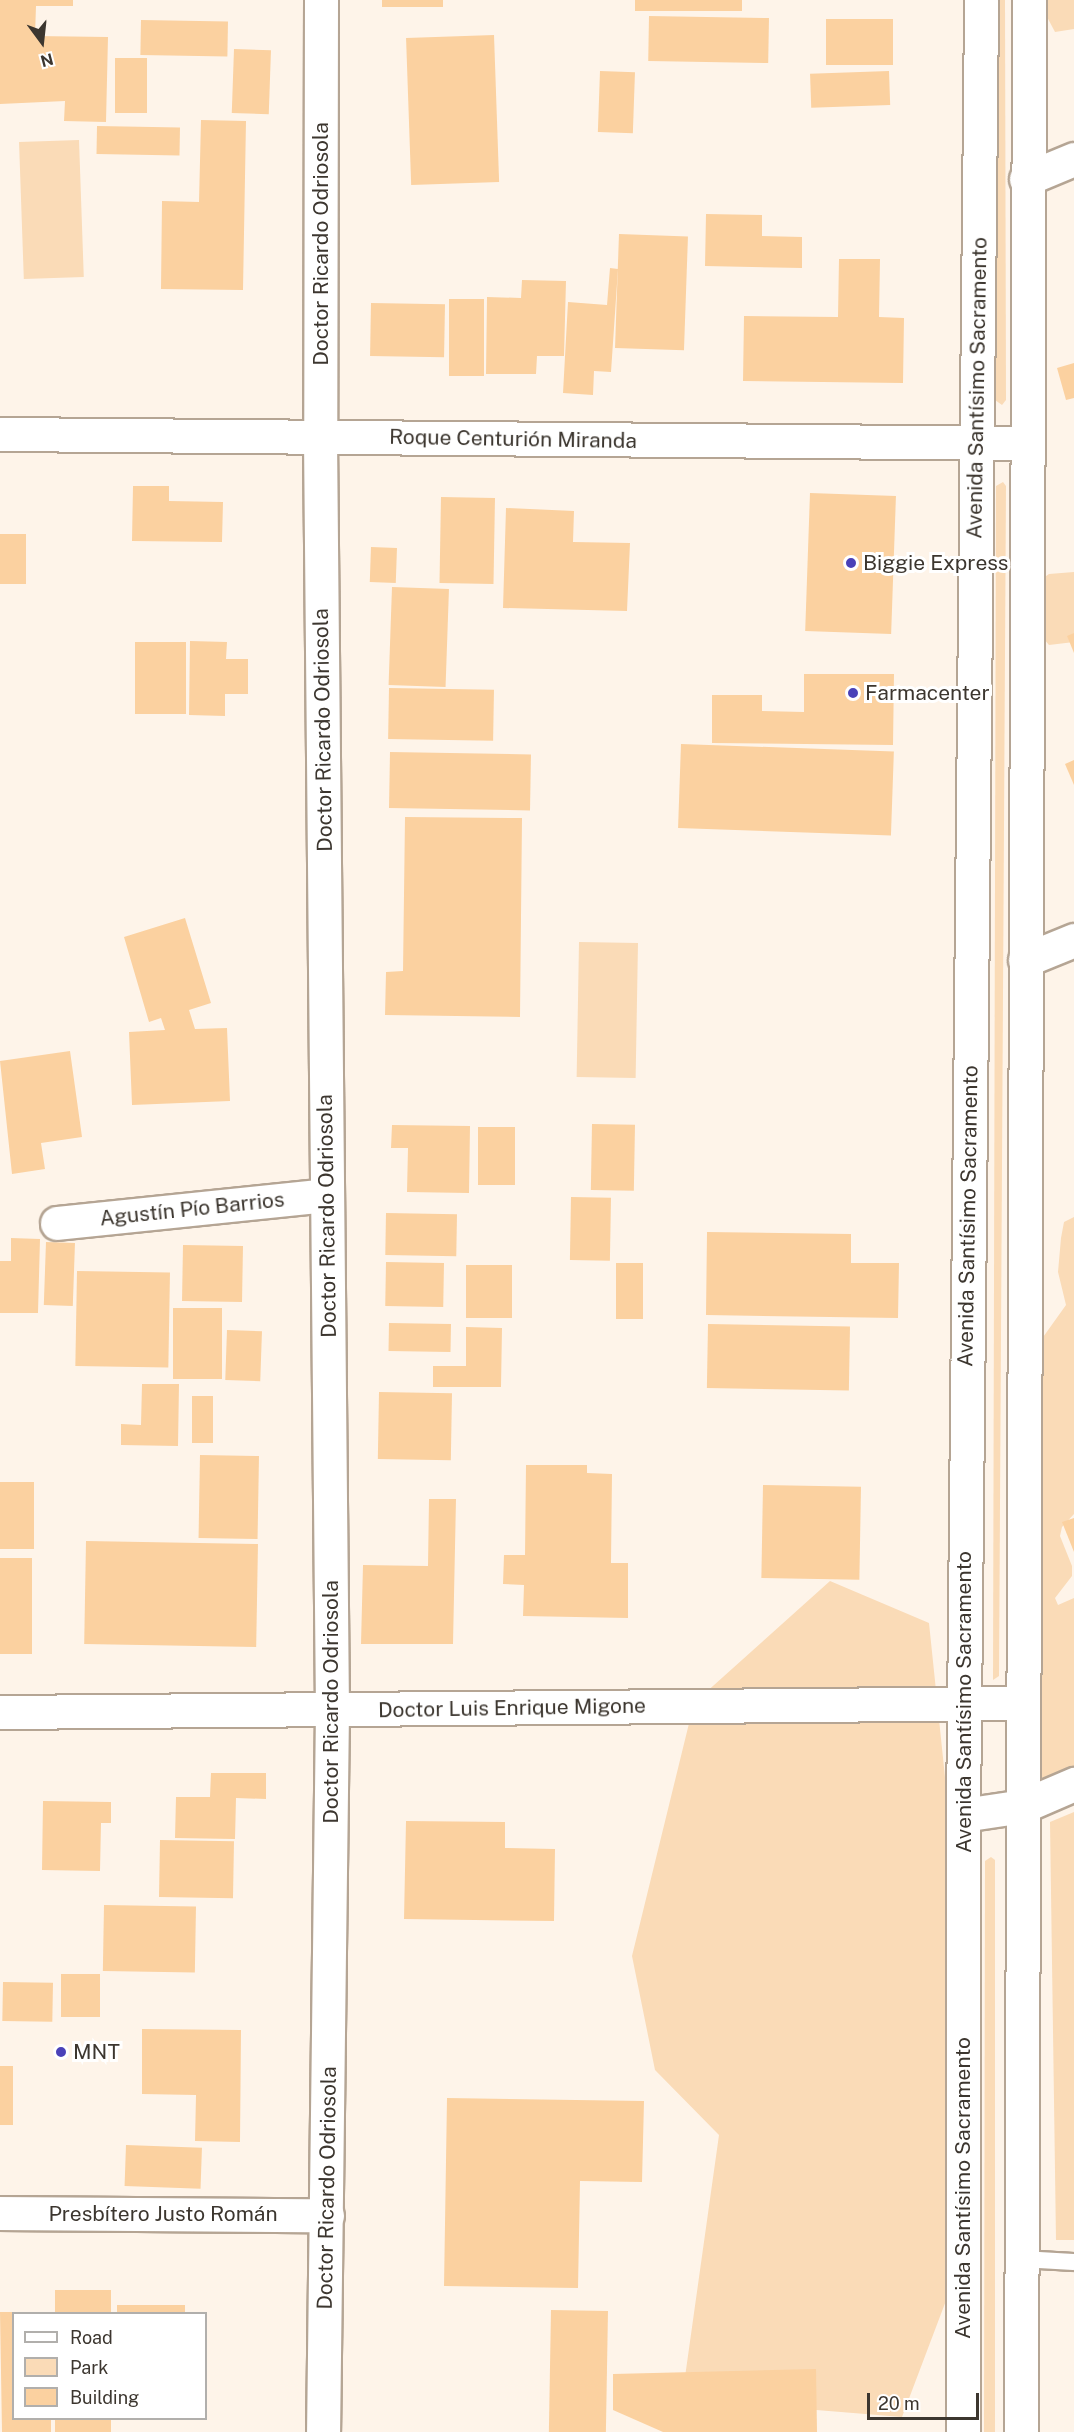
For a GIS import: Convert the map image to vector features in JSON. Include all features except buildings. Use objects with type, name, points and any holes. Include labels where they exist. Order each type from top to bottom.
[{"type":"street","name":"Doctor Ricardo Odriosola","points":[[321,0],[320,438],[332,1710],[323,2432]]},
{"type":"street","name":"Avenida Santísimo Sacramento","points":[[963,2432],[963,1815],[981,0]]},
{"type":"street","points":[[1021,2432],[1026,178],[1029,0]]},
{"type":"street","points":[[1026,178],[1074,159]]},
{"type":"street","name":"Roque Centurión Miranda","points":[[0,434],[1026,443]]},
{"type":"street","points":[[1024,960],[1074,940]]},
{"type":"street","name":"Agustín Pío Barrios","points":[[57,1222],[327,1195]]},
{"type":"street","name":"Doctor Luis Enrique Migone","points":[[0,1712],[1023,1703]]},
{"type":"street","points":[[963,1815],[1023,1806],[1074,1784]]},
{"type":"street","name":"Presbítero Justo Román","points":[[0,2213],[327,2215]]},
{"type":"lane","points":[[1021,2259],[1074,2262]]},
{"type":"green space","points":[[994,0],[1005,0],[1006,400],[1002,405],[995,400]]},
{"type":"green space","points":[[1038,0],[1074,0],[1074,29],[1055,32]]},
{"type":"green space","points":[[79,140],[84,277],[24,279],[19,142]]},
{"type":"green space","points":[[1003,482],[1006,486],[999,1676],[993,1680],[996,486]]},
{"type":"green space","points":[[1074,572],[1074,642],[1049,645],[1039,633],[1036,583],[1049,574]]},
{"type":"green space","points":[[579,942],[638,943],[636,1078],[577,1077]]},
{"type":"green space","points":[[1074,1217],[1074,1514],[1062,1527],[1060,1536],[1072,1566],[1072,1576],[1055,1598],[1058,1605],[1074,1598],[1074,1784],[1040,1781],[1033,1775],[1036,1347],[1066,1305],[1058,1272],[1061,1238],[1064,1222]]},
{"type":"green space","points":[[830,1581],[929,1623],[948,1806],[947,2298],[902,2417],[792,2408],[685,2377],[719,2135],[655,2070],[632,1956],[694,1703]]},
{"type":"green space","points":[[1074,1812],[1074,2240],[1056,2240],[1050,1822]]},
{"type":"green space","points":[[991,1857],[995,1860],[995,2432],[984,2432],[985,1861]]},
{"type":"place","name":"Biggie Express","points":[[851,563]]},
{"type":"place","name":"Farmacenter","points":[[853,693]]},
{"type":"place","name":"MNT","points":[[61,2052]]}]
